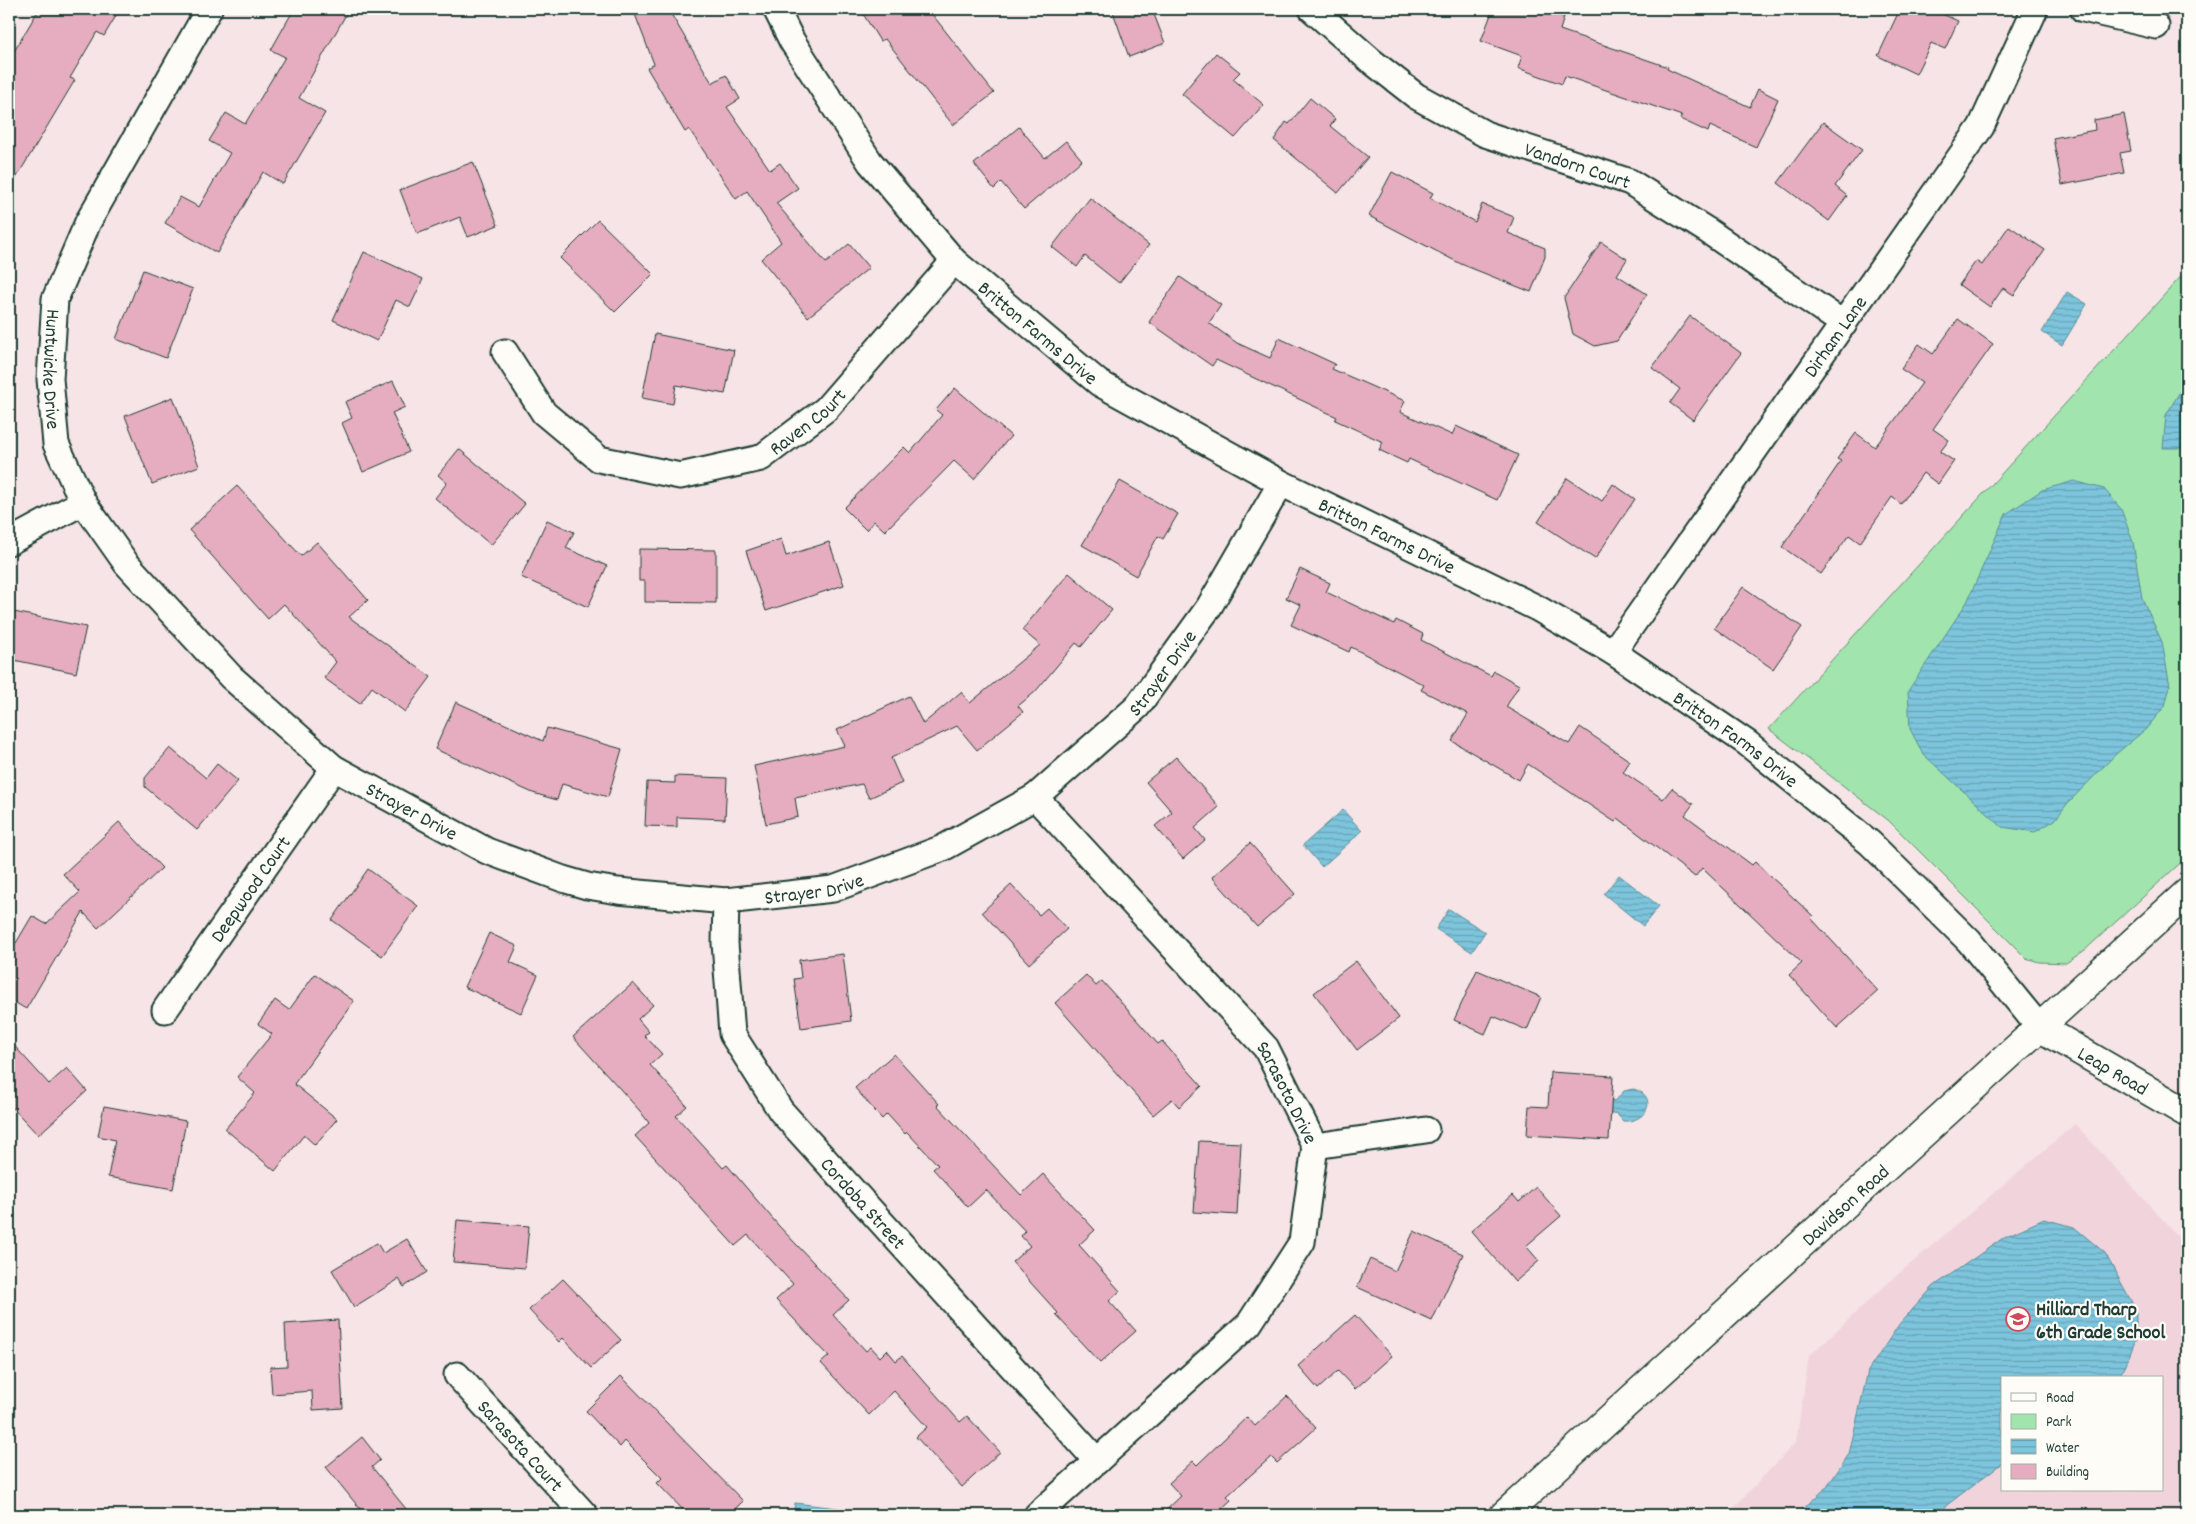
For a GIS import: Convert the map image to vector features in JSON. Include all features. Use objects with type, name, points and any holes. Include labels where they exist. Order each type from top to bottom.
[{"type":"main road","name":"Davidson Road","points":[[1504,1515],[2187,893]]},
{"type":"main road","name":"Leap Road","points":[[2039,1028],[2187,1113]]},
{"type":"street","name":"Huntwicke Drive","points":[[209,9],[88,222],[55,300],[50,379],[56,444],[83,502],[126,563],[232,677]]},
{"type":"street","name":"Britton Farms Drive","points":[[776,9],[792,41],[870,162],[954,262],[1100,383],[1281,482],[1537,608],[1613,652],[1747,744],[1870,842],[1968,941],[2039,1028]]},
{"type":"street","name":"Vandorn Court","points":[[1312,9],[1370,60],[1416,96],[1485,134],[1630,182],[1708,231],[1844,324]]},
{"type":"street","name":"Dirham Lane","points":[[1613,652],[1981,127],[2035,9]]},
{"type":"street","points":[[2083,9],[2156,26]]},
{"type":"street","name":"Raven Court","points":[[504,352],[544,413],[599,458],[680,476],[760,458],[826,409],[954,262]]},
{"type":"street","name":"Strayer Drive","points":[[232,677],[334,768],[487,851],[563,879],[587,886],[618,891],[726,901],[832,890],[944,848],[1035,797],[1137,707],[1209,607],[1281,482]]},
{"type":"street","points":[[9,542],[83,502]]},
{"type":"street","name":"Deepwood Court","points":[[165,1010],[334,768]]},
{"type":"street","name":"Sarasota Drive","points":[[1035,797],[1266,1048],[1315,1146],[1302,1242],[1249,1324],[1037,1515]]},
{"type":"street","name":"Cordoba Street","points":[[726,901],[725,943],[732,1034],[781,1111],[1097,1461]]},
{"type":"street","points":[[1315,1146],[1426,1130]]},
{"type":"street","name":"Sarasota Court","points":[[457,1375],[584,1515]]},
{"type":"shaded area","name":"Hilliard Tharp 6th Grade School","points":[[2075,1124],[2187,1246],[2187,1515],[1727,1515],[1796,1442],[1809,1356],[1888,1283]]},
{"type":"green space","points":[[2187,270],[2187,857],[2085,950],[2066,963],[2039,962],[2026,958],[1888,820],[1769,729]]},
{"type":"water","points":[[2067,292],[2087,304],[2062,345],[2042,332]]},
{"type":"water","points":[[2187,380],[2187,448],[2163,448],[2166,415]]},
{"type":"water","points":[[2074,481],[2104,489],[2121,509],[2133,542],[2142,598],[2162,642],[2170,686],[2165,706],[2146,729],[2116,754],[2067,804],[2055,820],[2035,832],[2002,827],[1923,754],[1910,729],[1908,691],[1967,602],[2006,514],[2042,490]]},
{"type":"water","points":[[1343,810],[1362,831],[1322,867],[1303,845]]},
{"type":"water","points":[[1619,875],[1659,906],[1643,926],[1604,894]]},
{"type":"water","points":[[1449,909],[1485,932],[1472,952],[1436,929]]},
{"type":"water","points":[[1633,1089],[1641,1092],[1646,1097],[1648,1102],[1647,1108],[1639,1118],[1623,1121],[1616,1113],[1611,1114],[1610,1101],[1616,1100],[1624,1091]]},
{"type":"water","points":[[2044,1219],[2074,1227],[2105,1253],[2136,1310],[2136,1339],[2124,1369],[2119,1376],[2001,1376],[2001,1464],[1934,1515],[1796,1515],[1827,1487],[1849,1454],[1868,1371],[1900,1323],[1934,1286],[2006,1236]]},
{"type":"water","points":[[795,1503],[838,1508],[837,1515],[793,1515]]},
{"type":"building","points":[[39,9],[120,9],[104,36],[97,32],[70,78],[75,80],[9,190],[9,60]]},
{"type":"building","points":[[294,9],[349,9],[299,98],[325,113],[283,184],[263,172],[217,253],[165,223],[180,197],[199,207],[230,153],[209,141],[226,113],[245,124],[285,57],[271,50]]},
{"type":"building","points":[[633,9],[668,9],[712,83],[726,75],[740,99],[727,107],[770,170],[780,163],[798,188],[776,203],[826,263],[849,244],[869,268],[808,317],[761,259],[781,242],[747,191],[736,199],[689,129],[685,132],[647,68],[654,64]]},
{"type":"building","points":[[860,9],[928,9],[994,93],[953,125],[885,39],[880,41]]},
{"type":"building","points":[[1112,9],[1152,9],[1165,43],[1129,57]]},
{"type":"building","points":[[1493,9],[1540,9],[1564,17],[1560,30],[1668,67],[1667,69],[1750,107],[1758,89],[1778,99],[1756,147],[1710,126],[1708,132],[1680,119],[1682,116],[1565,76],[1562,84],[1518,68],[1522,56],[1481,41]]},
{"type":"building","points":[[1900,9],[1931,9],[1958,21],[1945,49],[1931,43],[1916,74],[1878,56]]},
{"type":"building","points":[[1216,53],[1240,72],[1233,79],[1264,105],[1235,138],[1182,94]]},
{"type":"building","points":[[1310,98],[1335,119],[1330,126],[1368,157],[1338,193],[1274,140],[1286,122],[1289,124]]},
{"type":"building","points":[[2124,114],[2131,151],[2120,153],[2124,173],[2062,185],[2053,138],[2095,130],[2094,120]]},
{"type":"building","points":[[1823,122],[1862,150],[1835,186],[1847,196],[1829,221],[1778,183]]},
{"type":"building","points":[[1019,127],[1045,158],[1066,141],[1082,160],[1024,209],[1001,182],[994,189],[974,164]]},
{"type":"building","points":[[473,162],[498,225],[468,237],[460,217],[417,234],[400,190]]},
{"type":"building","points":[[1392,172],[1433,193],[1430,198],[1475,222],[1482,204],[1514,217],[1508,233],[1545,248],[1545,257],[1531,292],[1461,264],[1369,216]]},
{"type":"building","points":[[1090,198],[1149,245],[1119,283],[1085,256],[1077,267],[1052,247]]},
{"type":"building","points":[[598,220],[653,274],[615,312],[560,258]]},
{"type":"building","points":[[2009,226],[2045,250],[2014,295],[2003,288],[1990,307],[1959,285],[1976,261],[1982,265]]},
{"type":"building","points":[[1601,242],[1627,259],[1617,275],[1647,294],[1617,341],[1595,346],[1573,334],[1564,298]]},
{"type":"building","points":[[364,252],[423,279],[410,307],[396,300],[377,341],[333,320]]},
{"type":"building","points":[[143,270],[193,289],[166,358],[116,339]]},
{"type":"building","points":[[1180,277],[1221,305],[1209,323],[1237,343],[1270,358],[1279,338],[1335,364],[1332,369],[1405,401],[1400,412],[1452,435],[1456,426],[1518,455],[1497,500],[1409,459],[1407,463],[1379,450],[1383,442],[1335,420],[1337,417],[1216,360],[1212,366],[1149,322]]},
{"type":"building","points":[[1690,316],[1741,353],[1693,420],[1670,403],[1680,389],[1652,368]]},
{"type":"building","points":[[1958,319],[1993,344],[1933,429],[1949,440],[1940,452],[1954,461],[1938,484],[1923,473],[1901,504],[1892,497],[1860,543],[1849,535],[1821,574],[1782,547],[1841,461],[1837,459],[1856,433],[1875,447],[1922,383],[1901,369],[1919,344],[1933,354]]},
{"type":"building","points":[[655,334],[734,350],[725,394],[676,385],[673,404],[642,398]]},
{"type":"building","points":[[393,381],[405,407],[392,413],[409,452],[363,472],[342,423],[352,418],[345,402]]},
{"type":"building","points":[[955,388],[1011,436],[974,479],[954,461],[885,531],[874,521],[866,530],[844,508],[904,447],[910,453],[942,415],[936,410]]},
{"type":"building","points":[[173,397],[199,466],[152,484],[125,416]]},
{"type":"building","points":[[459,449],[525,504],[491,545],[435,498],[447,483],[438,475]]},
{"type":"building","points":[[1567,478],[1602,501],[1613,484],[1635,499],[1595,559],[1538,522]]},
{"type":"building","points":[[1120,481],[1178,514],[1163,539],[1158,536],[1136,576],[1082,545]]},
{"type":"building","points":[[237,486],[301,556],[317,542],[368,600],[349,617],[431,677],[405,712],[372,687],[360,704],[324,678],[336,662],[284,604],[268,619],[189,530]]},
{"type":"building","points":[[547,520],[574,532],[566,548],[607,566],[588,607],[521,577]]},
{"type":"building","points":[[781,539],[786,556],[829,542],[844,585],[766,611],[746,551]]},
{"type":"building","points":[[639,549],[716,550],[716,603],[645,602],[645,581],[639,581]]},
{"type":"building","points":[[1300,569],[1330,583],[1326,592],[1394,624],[1396,620],[1423,634],[1421,640],[1491,676],[1494,671],[1519,685],[1506,707],[1569,744],[1580,727],[1630,761],[1623,772],[1663,799],[1672,788],[1693,804],[1685,815],[1752,865],[1755,862],[1813,916],[1811,918],[1878,991],[1837,1028],[1789,975],[1802,963],[1702,868],[1695,877],[1618,818],[1615,822],[1528,764],[1519,780],[1452,741],[1468,714],[1421,690],[1424,685],[1351,647],[1349,652],[1291,625],[1301,605],[1286,598]]},
{"type":"building","points":[[1069,573],[1112,610],[1081,647],[1076,643],[1035,692],[1018,706],[1023,712],[977,750],[957,726],[891,758],[902,783],[869,798],[862,784],[795,798],[798,817],[766,824],[754,766],[845,746],[837,730],[909,696],[923,724],[961,692],[970,703],[1040,645],[1022,630]]},
{"type":"building","points":[[1743,587],[1802,627],[1773,669],[1714,628]]},
{"type":"building","points":[[14,612],[86,627],[76,673],[9,659],[9,635]]},
{"type":"building","points":[[456,702],[543,741],[547,728],[622,749],[608,797],[562,784],[557,800],[533,793],[435,749]]},
{"type":"building","points":[[170,748],[206,778],[217,764],[238,781],[197,830],[145,787],[145,778]]},
{"type":"building","points":[[1176,757],[1219,807],[1195,828],[1205,840],[1183,859],[1155,826],[1172,812],[1146,782]]},
{"type":"building","points":[[675,776],[727,778],[725,819],[677,817],[677,827],[645,826],[647,782],[675,783]]},
{"type":"building","points":[[119,822],[162,868],[98,928],[83,912],[26,1009],[9,999],[9,940],[16,943],[32,916],[46,924],[80,892],[63,874]]},
{"type":"building","points":[[1250,843],[1295,894],[1257,927],[1212,877]]},
{"type":"building","points":[[368,869],[418,906],[382,956],[332,920]]},
{"type":"building","points":[[1011,885],[1039,915],[1047,908],[1067,929],[1029,964],[982,912]]},
{"type":"building","points":[[489,933],[517,946],[510,962],[538,975],[521,1013],[464,987]]},
{"type":"building","points":[[843,954],[851,1021],[801,1028],[794,979],[801,978],[799,960]]},
{"type":"building","points":[[1356,961],[1399,1018],[1357,1050],[1314,993]]},
{"type":"building","points":[[1477,970],[1541,997],[1527,1030],[1493,1016],[1485,1034],[1454,1020]]},
{"type":"building","points":[[315,974],[354,1001],[294,1084],[337,1119],[315,1145],[304,1135],[275,1171],[225,1129],[255,1093],[237,1077],[272,1034],[258,1024],[275,1000],[289,1010]]},
{"type":"building","points":[[1086,975],[1096,986],[1102,981],[1158,1044],[1162,1041],[1202,1086],[1179,1107],[1172,1099],[1153,1115],[1055,1003]]},
{"type":"building","points":[[633,983],[653,1005],[638,1019],[649,1032],[644,1035],[662,1054],[650,1065],[687,1106],[676,1116],[723,1168],[727,1165],[778,1225],[849,1300],[833,1315],[866,1351],[871,1347],[880,1357],[887,1350],[896,1361],[902,1356],[960,1422],[967,1416],[1000,1452],[962,1487],[916,1437],[927,1427],[894,1391],[869,1415],[821,1363],[829,1356],[776,1300],[793,1284],[748,1235],[735,1246],[635,1136],[649,1123],[573,1037]]},
{"type":"building","points":[[9,1040],[49,1084],[67,1068],[87,1091],[38,1135],[9,1104]]},
{"type":"building","points":[[894,1054],[939,1104],[937,1105],[1021,1195],[1043,1174],[1095,1230],[1079,1245],[1120,1291],[1109,1301],[1136,1331],[1100,1363],[1056,1315],[1058,1313],[1012,1262],[1030,1246],[1021,1236],[1025,1231],[986,1190],[968,1207],[933,1169],[938,1165],[907,1132],[905,1134],[887,1114],[882,1119],[855,1088]]},
{"type":"building","points":[[1550,1072],[1613,1076],[1609,1140],[1527,1135],[1529,1106],[1548,1107]]},
{"type":"building","points":[[104,1106],[186,1121],[173,1189],[108,1177],[115,1140],[98,1136]]},
{"type":"building","points":[[1199,1141],[1241,1143],[1237,1215],[1194,1212]]},
{"type":"building","points":[[1536,1187],[1561,1216],[1526,1246],[1539,1261],[1515,1282],[1471,1231],[1513,1195],[1519,1202]]},
{"type":"building","points":[[457,1220],[529,1226],[525,1268],[453,1262]]},
{"type":"building","points":[[1414,1231],[1463,1254],[1432,1321],[1357,1287],[1370,1259],[1395,1271]]},
{"type":"building","points":[[407,1239],[427,1272],[404,1287],[399,1279],[354,1307],[332,1270],[377,1243],[383,1253]]},
{"type":"building","points":[[563,1279],[621,1340],[591,1368],[563,1338],[559,1342],[529,1310]]},
{"type":"building","points":[[1355,1315],[1392,1356],[1355,1389],[1338,1371],[1318,1389],[1298,1366]]},
{"type":"building","points":[[338,1320],[343,1408],[313,1410],[312,1391],[272,1394],[270,1367],[287,1366],[285,1324]]},
{"type":"building","points":[[621,1376],[743,1501],[729,1515],[688,1515],[657,1483],[662,1478],[625,1441],[620,1447],[586,1411]]},
{"type":"building","points":[[1287,1396],[1316,1428],[1277,1463],[1271,1457],[1227,1496],[1231,1500],[1215,1515],[1161,1515],[1181,1496],[1169,1483],[1193,1461],[1197,1465],[1247,1417],[1255,1426]]},
{"type":"building","points":[[362,1437],[380,1460],[372,1467],[411,1515],[365,1515],[326,1467]]},
{"type":"place","name":"Hilliard Tharp 6th Grade School","points":[[2018,1319]]}]
